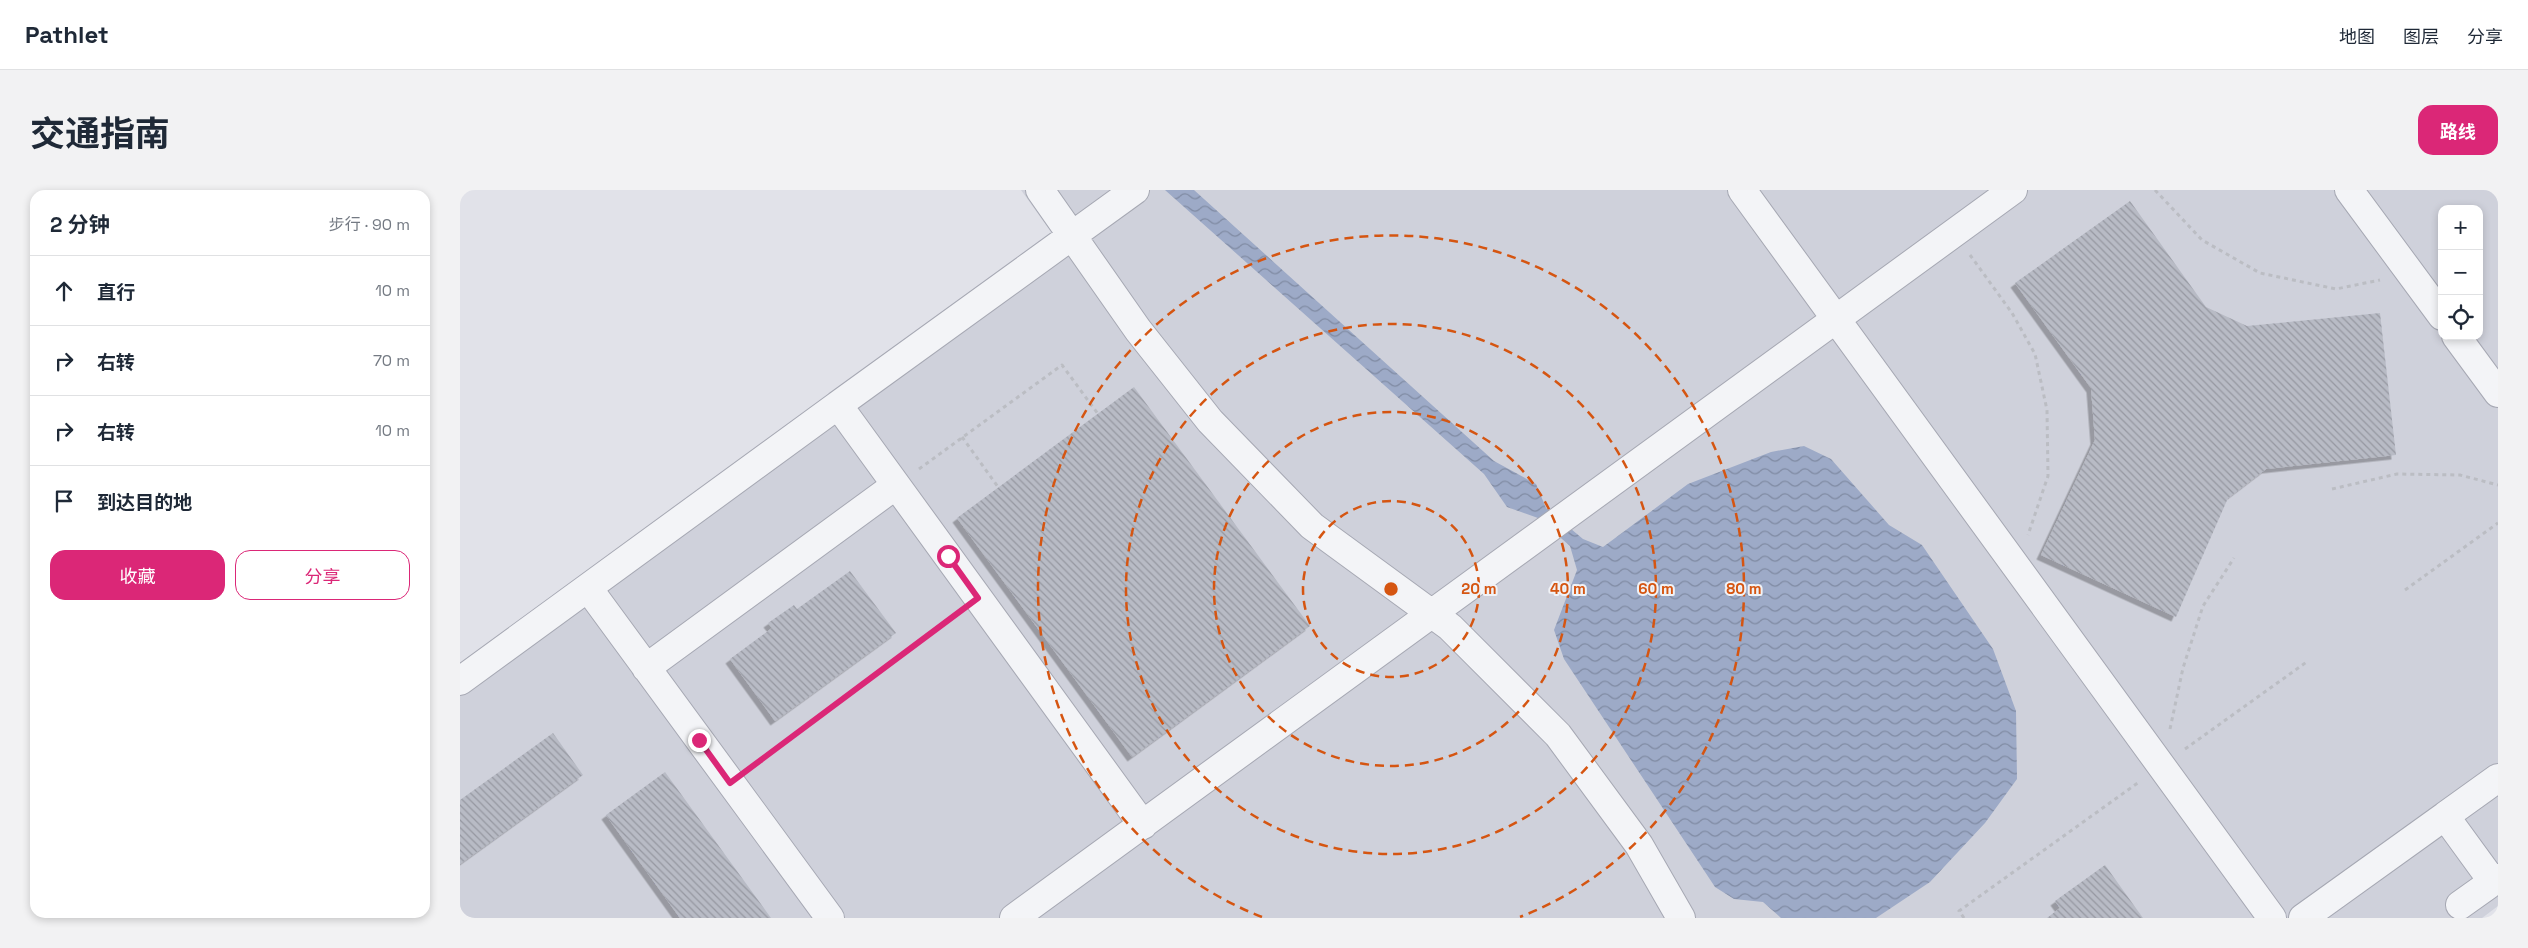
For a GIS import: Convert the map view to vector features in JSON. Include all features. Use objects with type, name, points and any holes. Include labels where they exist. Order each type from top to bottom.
[{"type":"street","points":[[1040,190],[1138,330],[1210,421],[1312,526],[1450,627],[1558,735],[1639,845],[1681,918]]},
{"type":"street","points":[[460,681],[1136,190]]},
{"type":"street","points":[[1742,190],[2272,918]]},
{"type":"street","points":[[1014,918],[2013,190]]},
{"type":"street","points":[[2349,190],[2438,311]]},
{"type":"street","points":[[2459,340],[2498,393]]},
{"type":"street","points":[[838,405],[1143,824]]},
{"type":"street","points":[[646,668],[896,485]]},
{"type":"street","points":[[588,588],[830,918]]},
{"type":"street","points":[[2303,918],[2498,778]]},
{"type":"street","points":[[2444,816],[2495,880],[2460,906]]},
{"type":"path","points":[[2155,190],[2202,240],[2260,273],[2336,289],[2410,274]]},
{"type":"path","points":[[1954,233],[2012,313],[2035,354],[2047,410],[2048,476],[2017,568]]},
{"type":"path","points":[[896,485],[1062,365],[1098,414]]},
{"type":"path","points":[[962,437],[998,487]]},
{"type":"path","points":[[2332,489],[2397,474],[2460,475],[2498,485]]},
{"type":"path","points":[[2405,590],[2498,523]]},
{"type":"path","points":[[2161,766],[2183,668],[2204,606],[2234,558]]},
{"type":"path","points":[[730,783],[978,598]]},
{"type":"path","points":[[1964,918],[1959,911],[2308,661]]},
{"type":"shaded area","points":[[1021,190],[2498,190],[2498,906],[2482,918],[460,918],[460,663],[1051,232]]},
{"type":"water","points":[[1165,190],[1194,190],[1494,461],[1536,484],[1546,508],[1583,539],[1603,547],[1688,484],[1771,452],[1804,446],[1831,459],[1889,525],[1922,545],[1993,649],[2016,711],[2017,779],[1985,823],[1930,882],[1876,918],[1781,918],[1763,902],[1734,899],[1715,887],[1564,659],[1554,630],[1577,570],[1570,546],[1538,518],[1507,507],[1484,474]]},
{"type":"building","points":[[2130,201],[2206,307],[2247,326],[2380,313],[2396,455],[2266,469],[2228,498],[2176,617],[2041,555],[2095,440],[2091,388],[2015,283]]},
{"type":"building","points":[[1134,387],[1310,626],[1132,757],[957,518]]},
{"type":"building","points":[[850,571],[896,633],[775,721],[730,659],[772,628],[768,623],[794,605],[797,609]]},
{"type":"building","points":[[553,733],[583,775],[460,864],[460,800]]},
{"type":"building","points":[[665,772],[771,918],[680,918],[606,815]]},
{"type":"building","points":[[2105,865],[2143,918],[2047,918],[2060,908],[2055,901]]},
{"type":"route","points":[[699,740],[730,783],[978,598],[948,556]]}]
